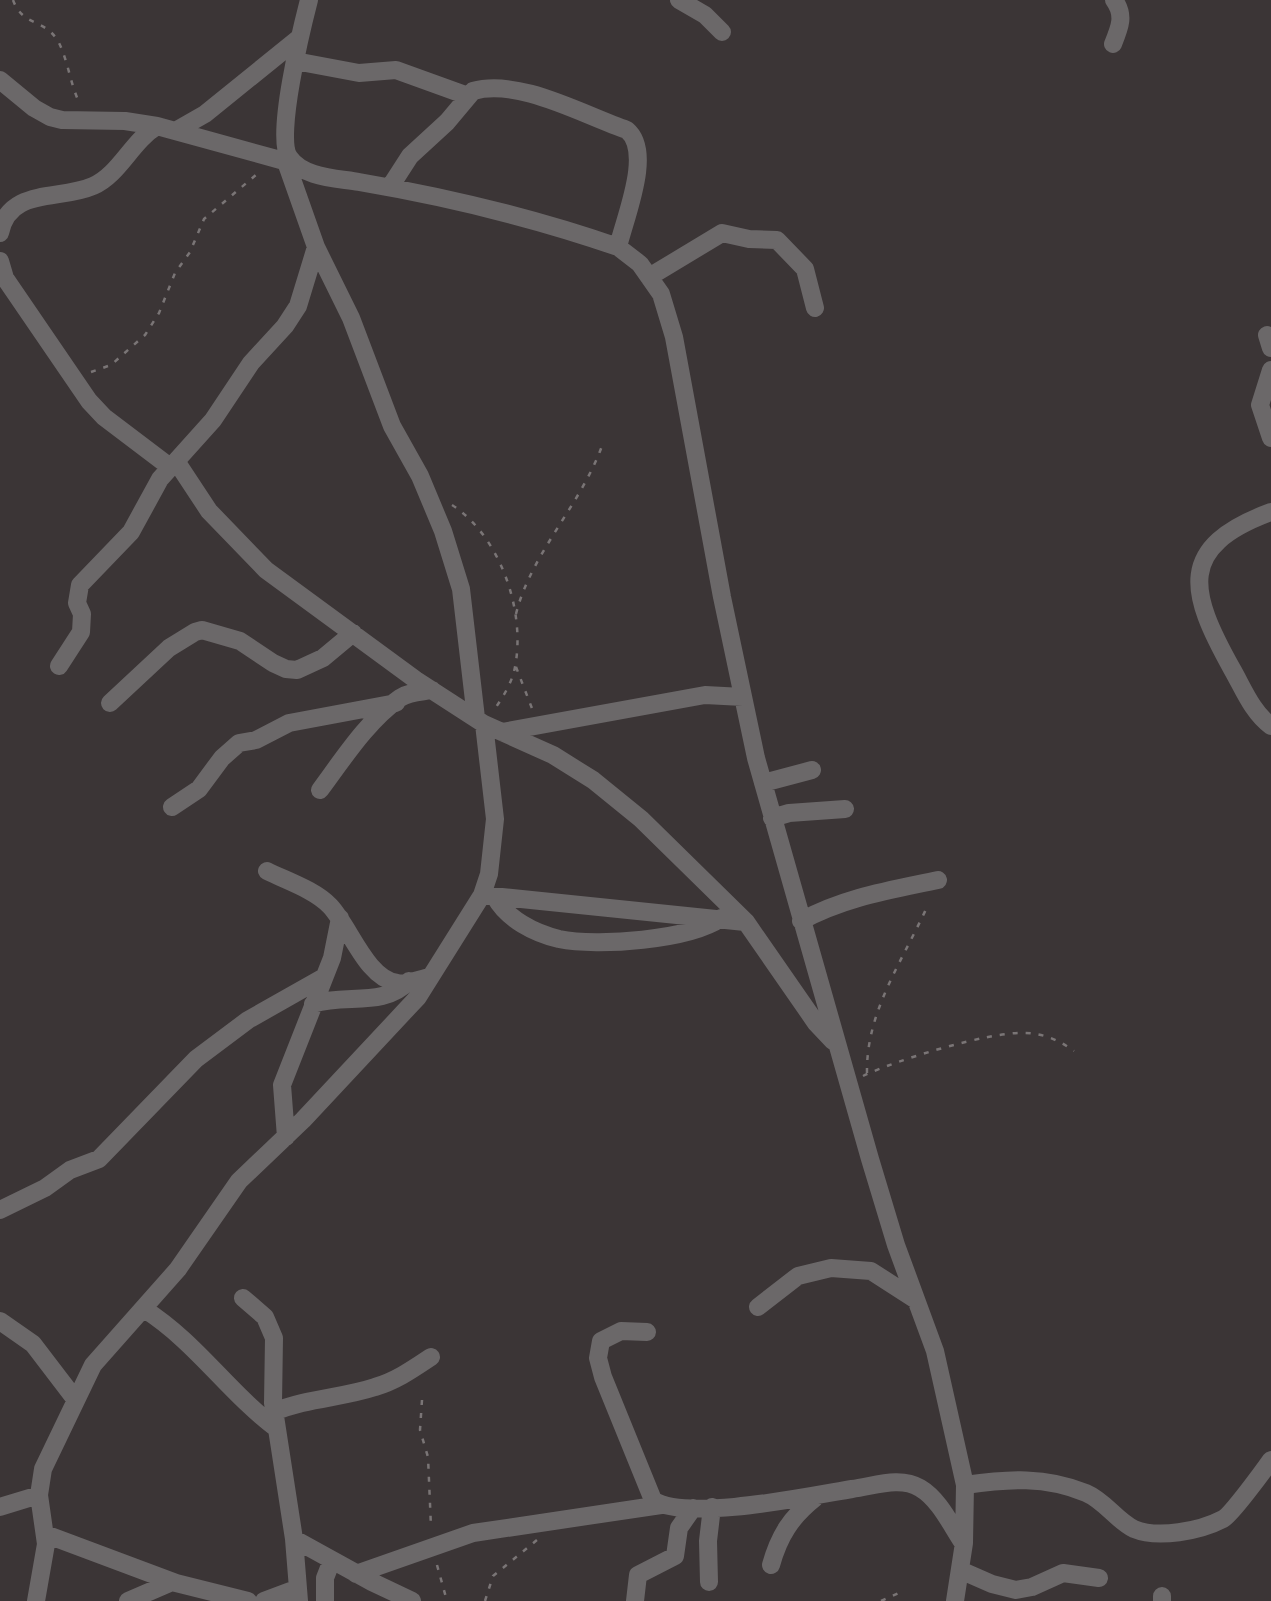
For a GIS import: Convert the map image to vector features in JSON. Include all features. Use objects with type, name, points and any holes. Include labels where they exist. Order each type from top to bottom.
[{"type":"street","points":[[36,1601],[43,1572],[45,1534],[39,1494],[44,1469],[93,1364],[178,1269],[240,1180],[401,1016],[488,896],[495,819],[487,725],[461,588],[420,476],[392,426],[284,161],[295,60],[308,0]]},
{"type":"street","points":[[681,0],[722,32]]},
{"type":"street","points":[[1114,0],[1122,12],[1114,44]]},
{"type":"street","points":[[178,130],[205,114],[299,38]]},
{"type":"street","points":[[295,60],[359,73],[396,70],[468,96]]},
{"type":"street","points":[[0,80],[50,117],[178,130],[321,176],[454,200],[618,247],[640,264],[661,294],[674,337],[743,698],[772,818],[896,1245],[935,1350],[965,1486],[964,1543],[956,1601]]},
{"type":"street","points":[[390,187],[399,169],[448,122],[468,96],[483,88],[533,94],[632,134],[640,162],[618,247]]},
{"type":"street","points":[[0,234],[8,212],[19,203],[92,187],[106,178],[157,126]]},
{"type":"street","points":[[649,278],[722,233],[749,240],[776,240],[805,269],[814,308]]},
{"type":"street","points":[[59,666],[82,632],[77,602],[80,585],[130,532],[173,464],[213,420],[251,363],[285,326],[298,306],[316,247]]},
{"type":"street","points":[[0,261],[5,278],[104,417],[173,464],[228,533],[266,570],[432,690],[487,725],[553,754],[593,780],[672,848],[746,922],[816,1023],[838,1046]]},
{"type":"street","points":[[1271,370],[1260,406],[1271,438]]},
{"type":"street","points":[[1271,512],[1233,526],[1216,540],[1206,554],[1198,588],[1206,622],[1250,702],[1271,726]]},
{"type":"street","points":[[110,702],[170,648],[202,630],[240,641],[273,663],[297,670],[323,658],[353,633]]},
{"type":"street","points":[[320,790],[362,735],[396,702],[432,690]]},
{"type":"street","points":[[487,725],[539,725],[705,695],[743,698]]},
{"type":"street","points":[[172,807],[199,789],[239,743],[256,740],[289,724],[396,702]]},
{"type":"street","points":[[763,783],[812,770]]},
{"type":"street","points":[[772,818],[845,809]]},
{"type":"street","points":[[268,871],[324,900],[340,918],[358,950],[382,976],[397,984],[428,977]]},
{"type":"street","points":[[802,921],[826,908],[880,891],[938,880]]},
{"type":"street","points":[[488,896],[525,926],[568,940],[634,940],[687,934],[721,918]]},
{"type":"street","points":[[488,896],[746,922]]},
{"type":"street","points":[[286,1137],[282,1085],[332,958],[340,918]]},
{"type":"street","points":[[0,1210],[70,1170],[99,1159],[196,1059],[248,1020],[324,978]]},
{"type":"street","points":[[313,1004],[328,999],[389,996],[409,982]]},
{"type":"street","points":[[758,1307],[798,1276],[831,1268],[871,1271],[917,1301]]},
{"type":"street","points":[[244,1298],[265,1317],[274,1338],[275,1420],[294,1539],[298,1595],[264,1601]]},
{"type":"street","points":[[144,1309],[180,1334],[237,1395],[275,1420]]},
{"type":"street","points":[[0,1321],[33,1344],[74,1399]]},
{"type":"street","points":[[647,1332],[621,1331],[609,1336],[601,1341],[598,1358],[645,1487],[652,1500],[661,1505]]},
{"type":"street","points":[[275,1420],[311,1399],[394,1380],[431,1357]]},
{"type":"street","points":[[965,1486],[1012,1478],[1064,1485],[1100,1500],[1130,1527],[1159,1536],[1223,1519],[1271,1460]]},
{"type":"street","points":[[356,1574],[473,1533],[661,1505],[702,1508],[819,1495],[903,1480],[934,1499],[964,1543]]},
{"type":"street","points":[[0,1507],[39,1494]]},
{"type":"street","points":[[771,1565],[790,1521],[819,1495]]},
{"type":"street","points":[[702,1508],[709,1582]]},
{"type":"street","points":[[635,1601],[638,1575],[676,1556],[679,1528],[702,1508]]},
{"type":"street","points":[[45,1534],[172,1582],[248,1601]]},
{"type":"street","points":[[294,1539],[412,1601]]},
{"type":"street","points":[[325,1601],[325,1578],[332,1560]]},
{"type":"street","points":[[960,1570],[1016,1590],[1063,1573],[1099,1578]]},
{"type":"street","points":[[128,1601],[172,1582]]},
{"type":"path","points":[[13,0],[22,18],[48,28],[57,40],[77,99],[99,119]]},
{"type":"path","points":[[75,378],[111,365],[145,335],[204,219],[284,161]]},
{"type":"path","points":[[487,725],[516,666],[515,618],[522,590],[588,482],[604,443]]},
{"type":"path","points":[[449,503],[480,527],[494,551],[515,618]]},
{"type":"path","points":[[516,666],[539,725]]},
{"type":"path","points":[[867,1073],[867,1047],[880,1003],[927,908]]},
{"type":"path","points":[[849,1084],[867,1073],[1003,1033],[1047,1036],[1074,1051]]},
{"type":"path","points":[[422,1400],[420,1430],[428,1458],[434,1549],[447,1601]]},
{"type":"path","points":[[485,1601],[493,1576],[534,1544],[550,1523]]},
{"type":"path","points":[[881,1601],[899,1593]]}]
